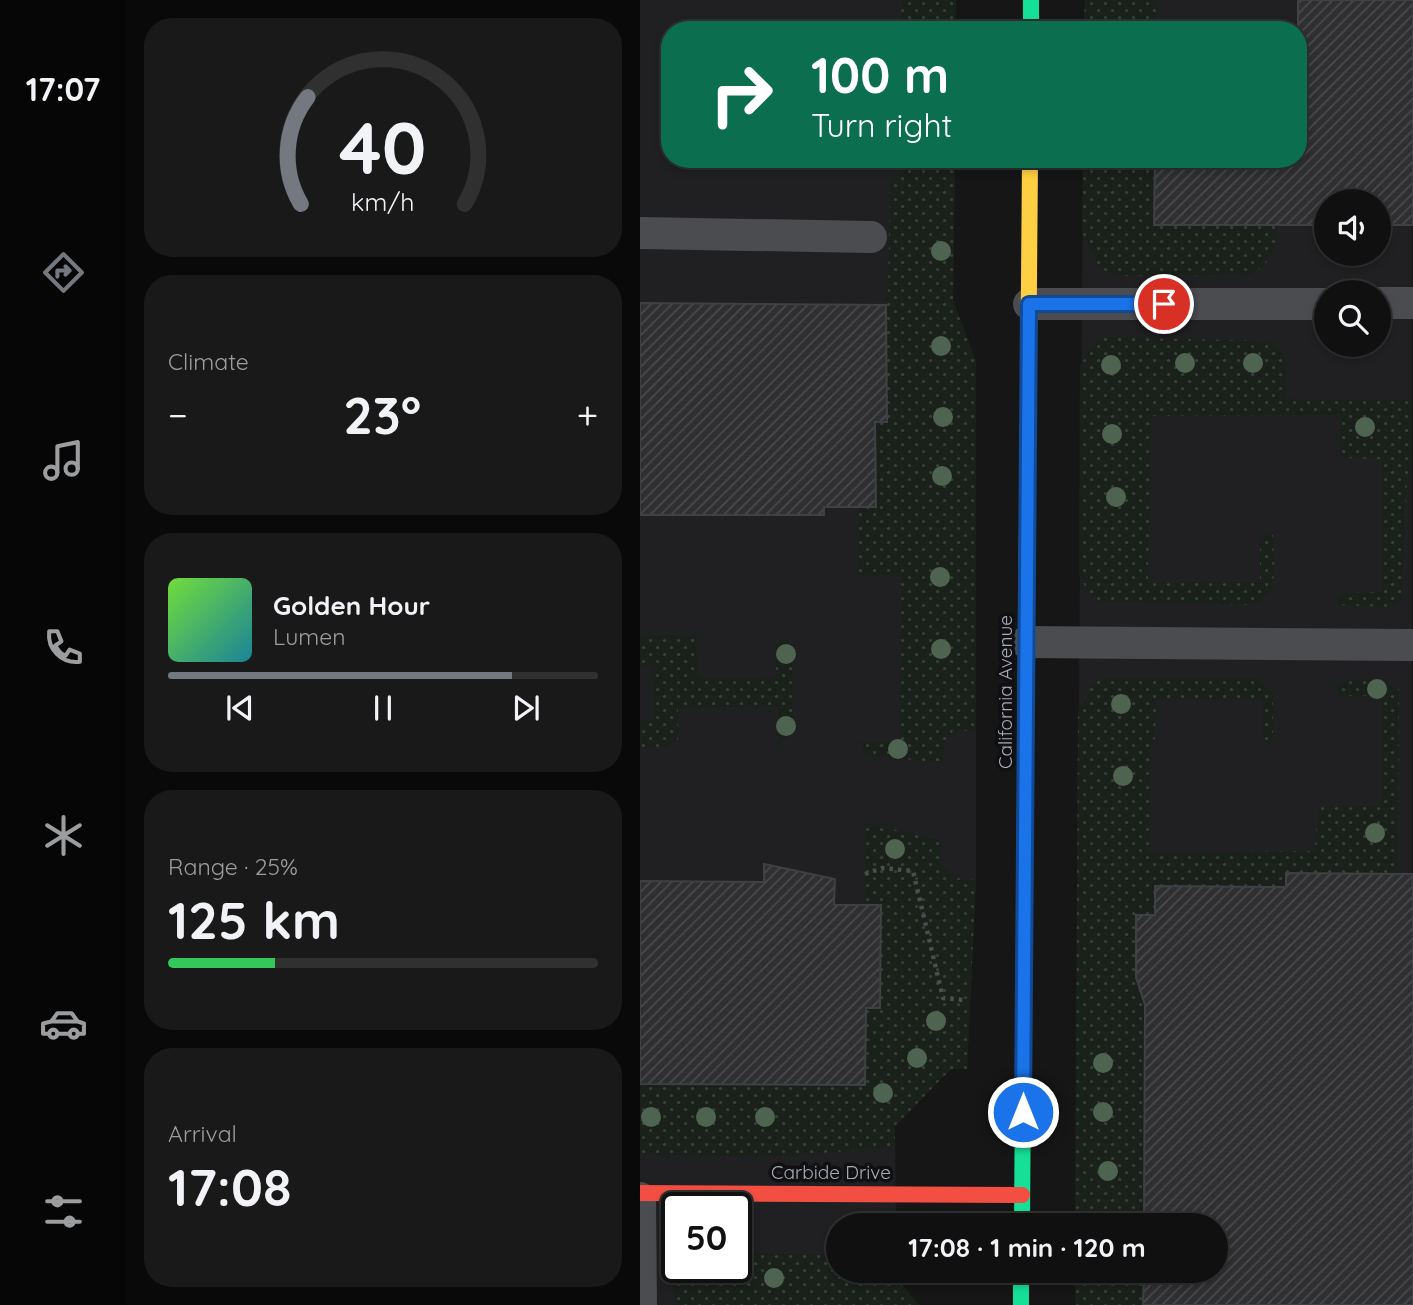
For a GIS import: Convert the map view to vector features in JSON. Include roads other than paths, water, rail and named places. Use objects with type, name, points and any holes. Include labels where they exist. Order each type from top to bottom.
[{"type":"main road","points":[[1031,0],[1031,21]]},
{"type":"main road","name":"California Avenue","points":[[1022,1213],[1030,168]]},
{"type":"main road","name":"Carbide Drive","points":[[640,1196],[1022,1195]]},
{"type":"main road","points":[[1021,1283],[1021,1305]]},
{"type":"lane","points":[[640,233],[871,237]]},
{"type":"lane","points":[[1391,303],[1412,303]]},
{"type":"lane","points":[[1029,304],[1314,304]]},
{"type":"lane","points":[[1026,642],[1412,645]]},
{"type":"lane","points":[[640,1196],[641,1305]]}]
